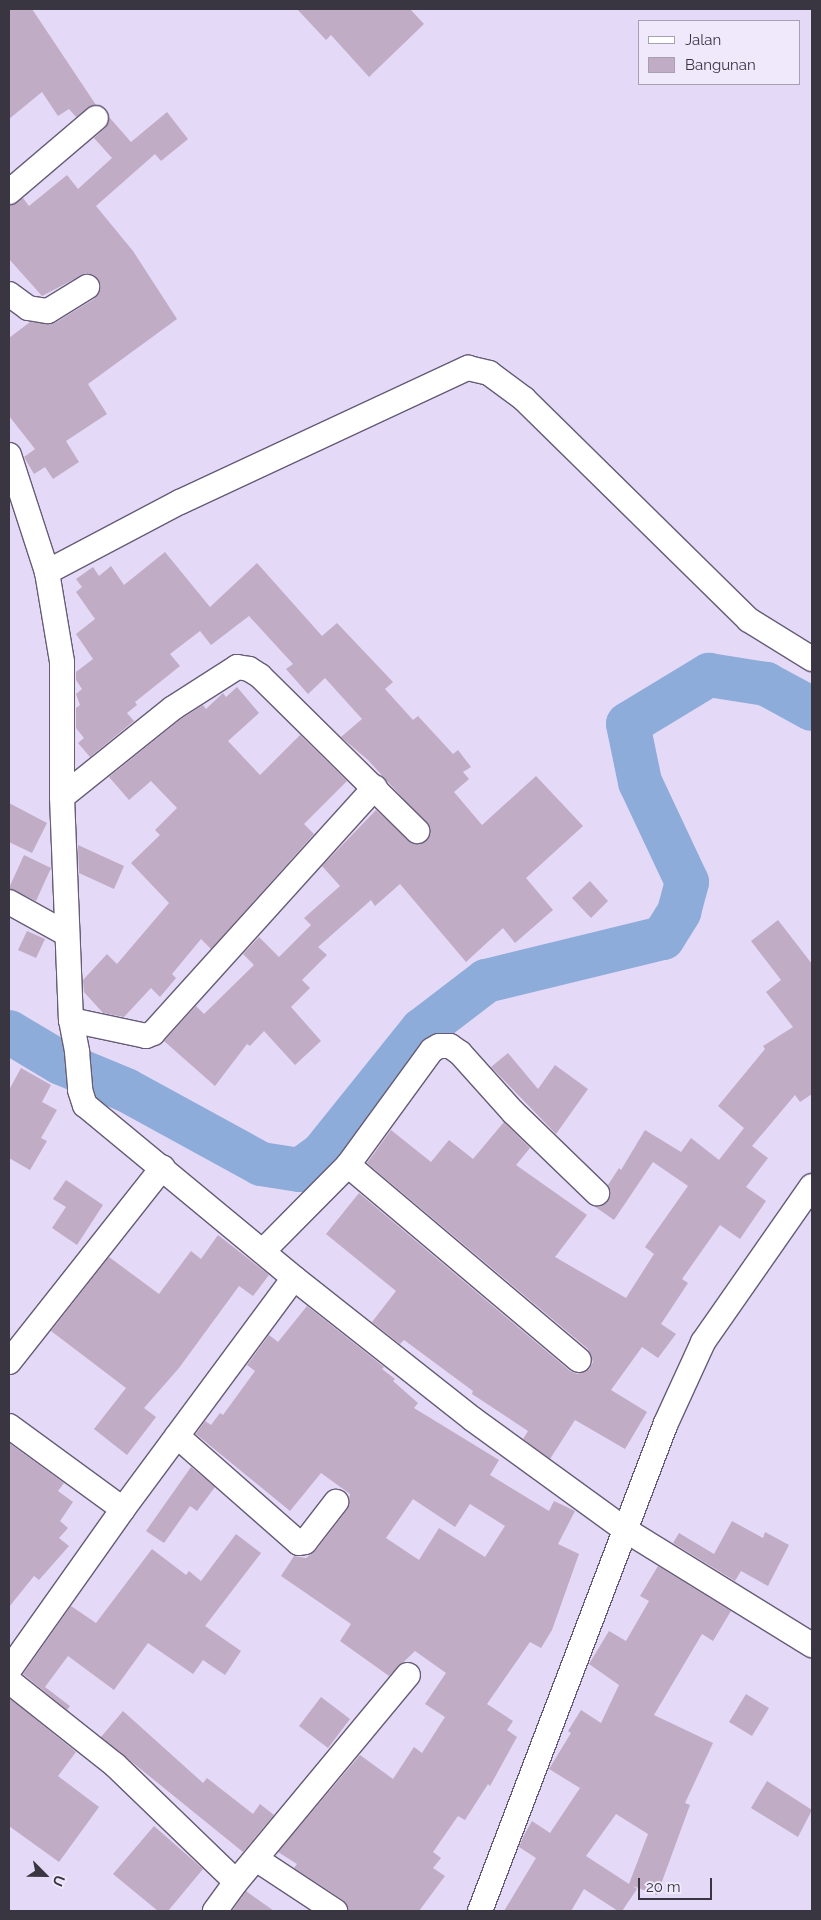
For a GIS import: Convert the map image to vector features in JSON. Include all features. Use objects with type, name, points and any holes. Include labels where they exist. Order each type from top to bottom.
[{"type":"street","points":[[12,182],[96,118]]},
{"type":"street","points":[[9,294],[28,308],[48,311],[87,287]]},
{"type":"street","points":[[47,572],[180,502],[468,368],[489,373],[524,399],[749,620],[812,659]]},
{"type":"street","points":[[9,455],[47,572],[62,662],[62,796],[71,1020],[77,1052],[80,1090],[86,1106],[96,1117],[163,1167],[264,1250],[294,1278],[474,1420],[624,1529],[812,1645]]},
{"type":"street","points":[[62,796],[173,708],[237,667],[250,669],[260,676],[417,830]]},
{"type":"street","points":[[71,1020],[146,1036],[154,1033],[375,787]]},
{"type":"street","points":[[9,902],[67,934]]},
{"type":"street","points":[[264,1250],[348,1164],[432,1050],[450,1046],[460,1053],[513,1112],[597,1194]]},
{"type":"street","points":[[348,1164],[579,1360]]},
{"type":"street","points":[[9,1362],[163,1167]]},
{"type":"street","points":[[480,1911],[624,1529],[666,1423],[702,1342],[812,1186]]},
{"type":"street","points":[[9,1670],[176,1436],[294,1278]]},
{"type":"street","points":[[9,1426],[123,1509]]},
{"type":"street","points":[[176,1436],[299,1543],[305,1542],[336,1502]]},
{"type":"street","points":[[215,1911],[236,1882],[408,1675]]},
{"type":"street","points":[[9,1681],[115,1765],[236,1882]]},
{"type":"street","points":[[256,1859],[335,1911]]},
{"type":"building","points":[[9,9],[32,9],[96,105],[76,117],[69,109],[58,116],[42,92],[9,119]]},
{"type":"building","points":[[297,9],[410,9],[424,24],[369,77],[331,35],[326,40]]},
{"type":"building","points":[[167,112],[188,139],[161,161],[155,154],[96,206],[133,251],[177,319],[88,384],[107,414],[66,441],[79,462],[53,479],[45,467],[34,474],[24,457],[35,449],[9,416],[9,338],[30,322],[55,323],[94,299],[101,286],[94,275],[86,273],[42,296],[9,259],[9,205],[23,198],[29,206],[67,175],[78,189],[112,158],[94,138],[105,128],[109,117],[131,142]]},
{"type":"building","points":[[165,552],[210,607],[257,563],[322,636],[337,623],[393,682],[385,689],[413,720],[418,716],[453,754],[458,750],[471,767],[463,772],[469,779],[454,792],[482,825],[536,776],[583,826],[526,878],[553,910],[515,943],[503,928],[466,962],[400,884],[375,906],[371,900],[318,947],[327,955],[302,980],[310,988],[291,1007],[321,1041],[295,1065],[264,1031],[250,1046],[247,1044],[215,1086],[164,1041],[196,1006],[204,1014],[254,965],[243,954],[259,937],[279,957],[311,925],[304,918],[340,886],[322,866],[376,810],[413,844],[426,841],[430,828],[368,760],[341,737],[362,719],[325,678],[308,694],[286,669],[293,664],[249,616],[211,645],[200,631],[170,654],[180,666],[135,702],[137,705],[127,713],[134,721],[90,757],[78,743],[84,738],[76,728],[76,708],[80,705],[76,694],[82,689],[76,680],[76,672],[93,659],[76,634],[95,619],[76,592],[82,587],[76,579],[93,567],[99,576],[111,566],[124,585]]},
{"type":"building","points":[[237,687],[259,713],[228,741],[260,775],[300,735],[347,781],[304,824],[314,834],[211,949],[201,939],[172,974],[176,978],[160,997],[151,988],[124,1017],[103,1013],[84,992],[83,980],[107,954],[117,964],[169,903],[131,863],[160,835],[155,830],[177,808],[151,781],[129,800],[109,777],[181,719],[203,705],[206,709],[223,693],[226,697]]},
{"type":"building","points":[[9,803],[47,823],[32,853],[9,842]]},
{"type":"building","points":[[78,845],[124,866],[114,889],[79,873]]},
{"type":"building","points":[[24,855],[51,868],[36,901],[9,888]]},
{"type":"building","points":[[590,881],[608,901],[591,918],[572,898]]},
{"type":"building","points":[[778,920],[812,964],[812,1094],[800,1102],[795,1095],[752,1146],[768,1158],[746,1187],[766,1201],[740,1239],[720,1225],[682,1279],[688,1283],[661,1324],[676,1334],[658,1358],[642,1347],[611,1390],[647,1412],[625,1449],[575,1420],[550,1459],[523,1439],[528,1431],[472,1394],[473,1391],[404,1340],[400,1344],[372,1322],[396,1291],[326,1234],[359,1193],[570,1371],[577,1374],[589,1369],[593,1362],[588,1349],[367,1163],[391,1130],[431,1162],[449,1140],[473,1159],[504,1122],[530,1148],[516,1165],[587,1215],[555,1257],[626,1298],[654,1254],[645,1247],[688,1186],[653,1162],[614,1220],[594,1206],[607,1202],[610,1196],[608,1185],[619,1168],[621,1170],[645,1130],[681,1152],[691,1138],[719,1160],[744,1128],[718,1106],[765,1049],[763,1046],[793,1027],[766,992],[781,980],[751,941]]},
{"type":"building","points":[[27,931],[45,939],[36,958],[18,950]]},
{"type":"building","points":[[508,1053],[538,1089],[555,1065],[588,1089],[556,1134],[491,1067]]},
{"type":"building","points":[[21,1068],[51,1085],[42,1102],[57,1110],[41,1138],[47,1141],[30,1170],[9,1158],[9,1090]]},
{"type":"building","points":[[66,1180],[103,1205],[77,1245],[52,1228],[66,1207],[53,1199]]},
{"type":"building","points":[[218,1235],[269,1275],[253,1296],[239,1286],[179,1368],[144,1408],[156,1417],[127,1455],[94,1429],[126,1388],[51,1331],[109,1257],[159,1294],[191,1251],[201,1259]]},
{"type":"building","points":[[307,1306],[384,1367],[382,1369],[395,1379],[393,1381],[418,1403],[414,1408],[499,1460],[490,1475],[549,1511],[554,1501],[575,1511],[558,1544],[579,1554],[552,1630],[541,1648],[530,1642],[487,1704],[513,1721],[507,1730],[517,1737],[490,1786],[488,1784],[465,1820],[458,1816],[433,1852],[441,1858],[433,1868],[445,1876],[419,1911],[349,1911],[343,1900],[294,1868],[297,1864],[278,1852],[360,1755],[393,1779],[414,1747],[422,1753],[445,1717],[425,1704],[446,1673],[415,1651],[389,1676],[340,1641],[351,1624],[281,1576],[294,1556],[306,1558],[316,1550],[347,1510],[350,1494],[321,1473],[290,1511],[196,1434],[205,1421],[211,1425],[220,1413],[223,1415],[255,1371],[247,1365],[269,1335],[278,1342]],"holes":[[[413,1499],[455,1527],[470,1504],[505,1526],[485,1557],[439,1528],[419,1560],[386,1538]]]},
{"type":"building","points":[[9,1443],[64,1483],[58,1491],[73,1502],[60,1521],[68,1528],[59,1538],[69,1546],[39,1580],[34,1576],[9,1607]]},
{"type":"building","points":[[191,1467],[215,1487],[197,1511],[190,1506],[164,1543],[146,1531]]},
{"type":"building","points":[[732,1521],[763,1538],[765,1532],[789,1545],[768,1586],[741,1571],[735,1581],[673,1543],[679,1533],[714,1554]]},
{"type":"building","points":[[236,1534],[261,1553],[205,1626],[241,1651],[225,1675],[203,1660],[193,1674],[148,1643],[114,1690],[68,1656],[45,1687],[70,1706],[67,1710],[23,1674],[71,1606],[96,1623],[152,1549],[186,1575],[189,1571],[201,1581]]},
{"type":"building","points":[[658,1566],[731,1611],[713,1641],[702,1634],[654,1715],[713,1743],[685,1803],[690,1805],[657,1895],[633,1886],[637,1889],[622,1911],[618,1911],[584,1889],[571,1911],[504,1911],[536,1858],[519,1847],[532,1821],[550,1833],[580,1788],[549,1769],[571,1733],[568,1731],[581,1710],[601,1723],[619,1685],[589,1664],[609,1631],[626,1641],[649,1601],[640,1596]],"holes":[[[616,1814],[648,1834],[629,1884],[586,1856]]]},
{"type":"building","points":[[746,1694],[769,1708],[752,1736],[729,1722]]},
{"type":"building","points":[[321,1697],[350,1719],[328,1748],[299,1726]]},
{"type":"building","points":[[9,1698],[76,1752],[58,1776],[99,1807],[59,1862],[9,1826]]},
{"type":"building","points":[[123,1711],[203,1783],[207,1778],[253,1814],[260,1804],[274,1815],[243,1852],[101,1737]]},
{"type":"building","points":[[767,1781],[812,1810],[798,1837],[751,1808]]},
{"type":"building","points":[[154,1826],[203,1869],[168,1911],[158,1911],[113,1874]]},
{"type":"building","points":[[246,1891],[274,1911],[232,1911]]},
{"type":"waterway","points":[[9,1032],[61,1063],[126,1090],[261,1164],[300,1170],[323,1153],[422,1030],[486,981],[663,938],[679,912],[687,882],[640,782],[628,724],[709,675],[766,684],[812,709]]}]
